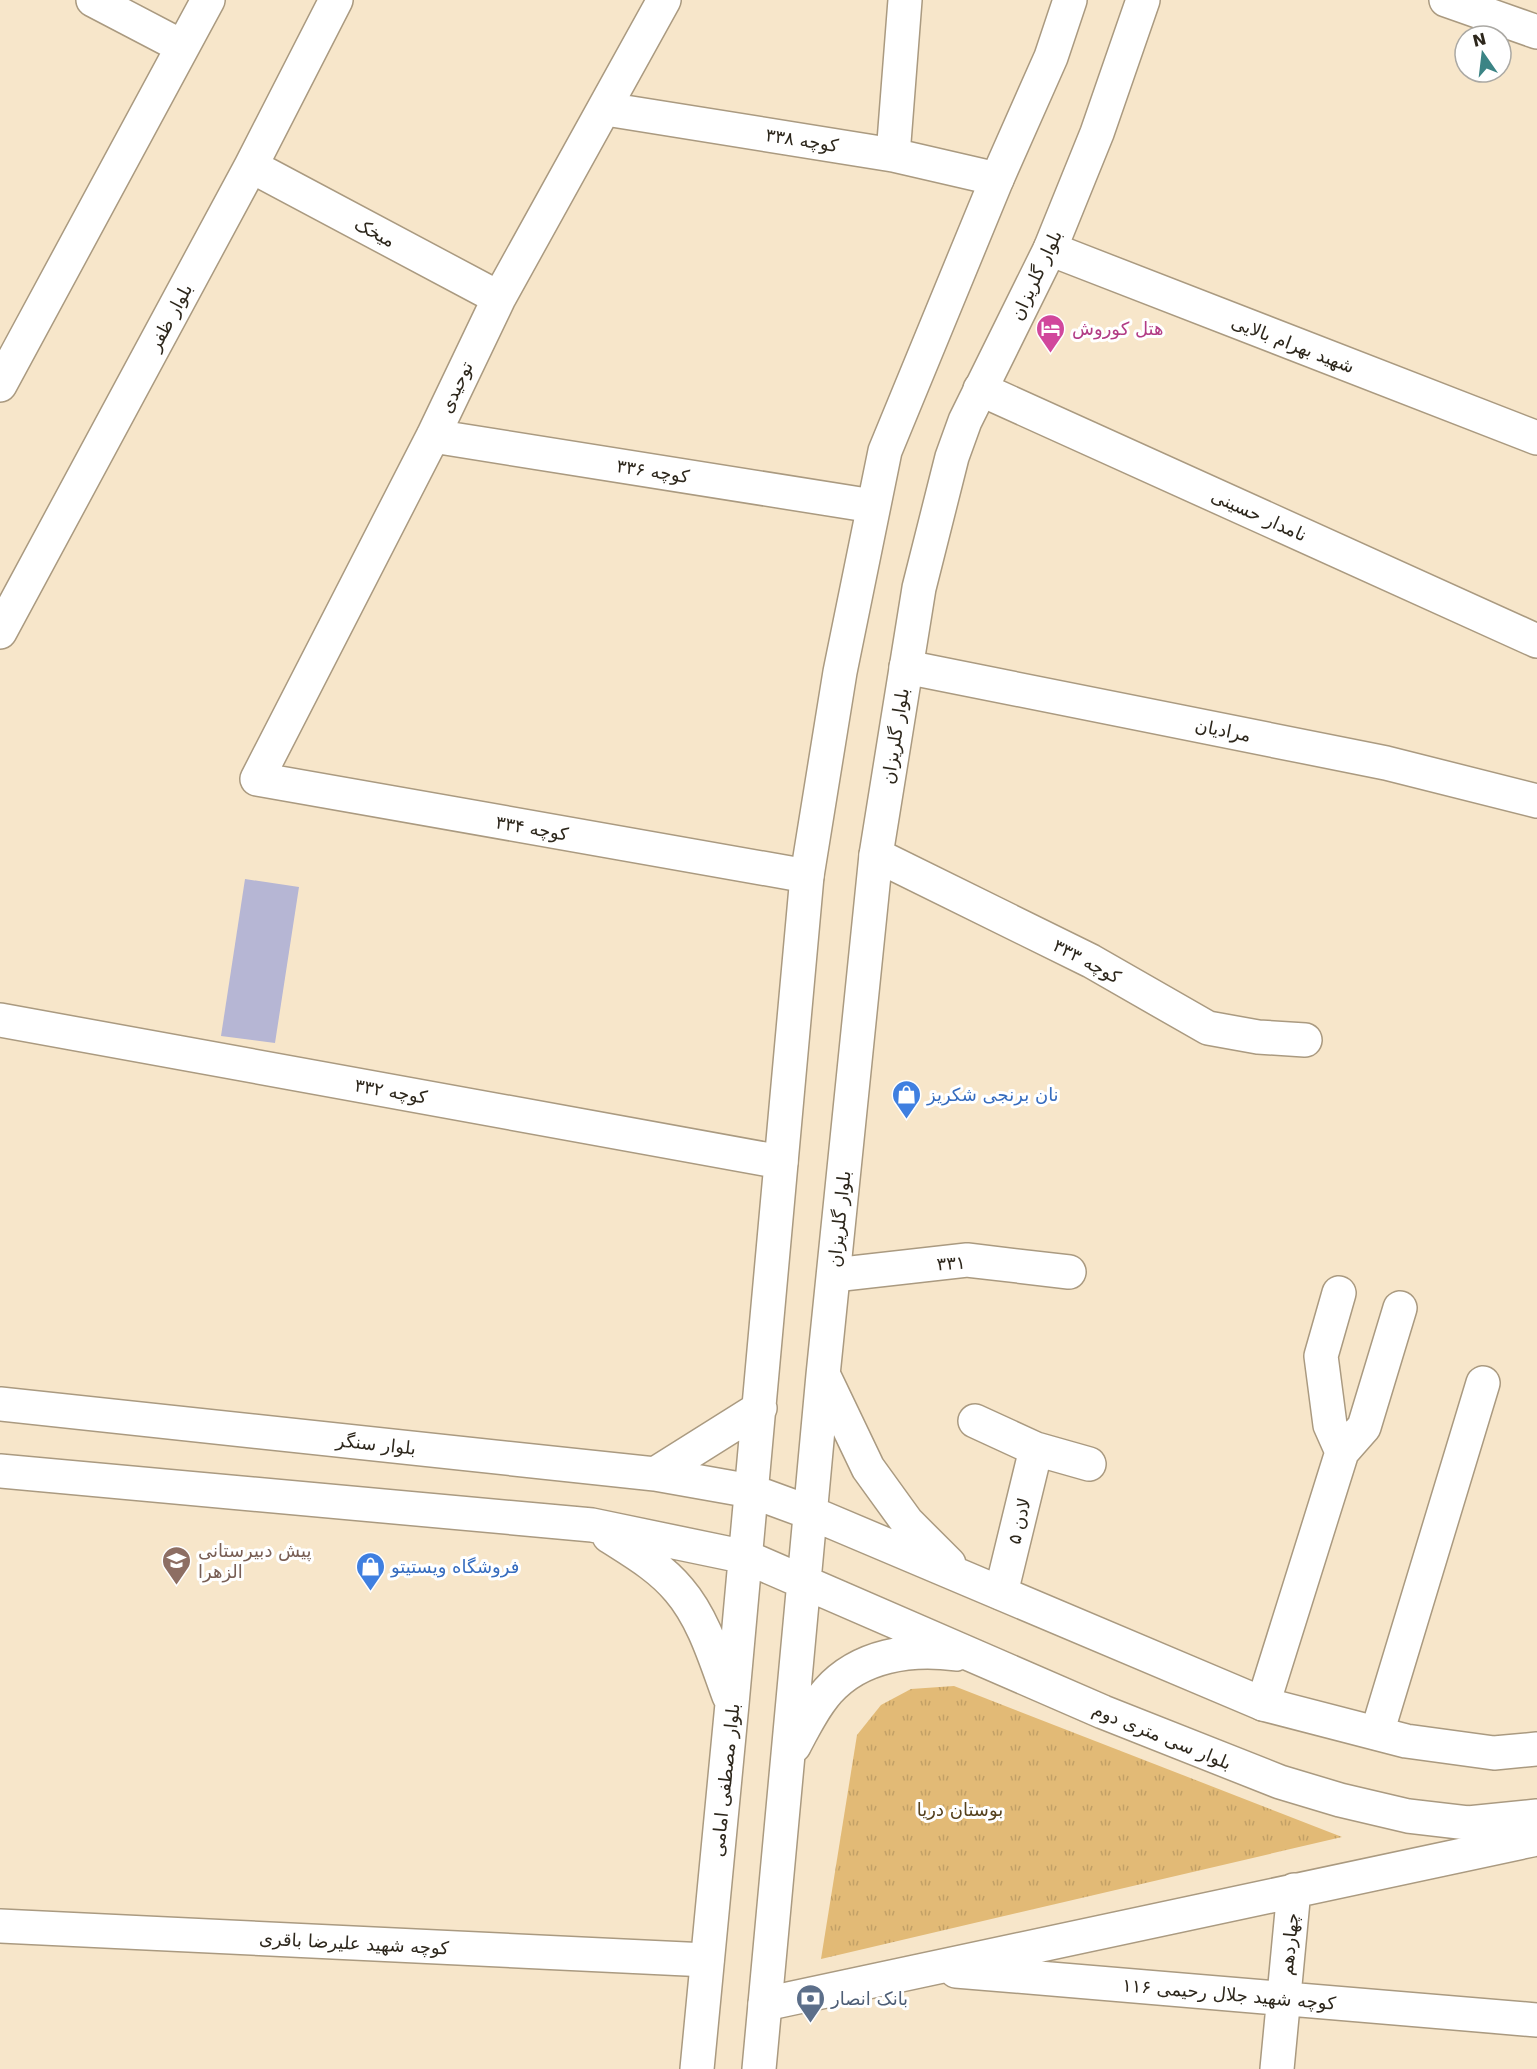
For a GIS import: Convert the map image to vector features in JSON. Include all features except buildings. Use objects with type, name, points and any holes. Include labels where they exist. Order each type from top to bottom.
[{"type":"street","points":[[93,0],[181,46]]},
{"type":"street","points":[[0,385],[181,46],[208,0]]},
{"type":"street","points":[[316,40],[322,12],[320,0]]},
{"type":"street","name":"بلوار ظفر","points":[[0,632],[251,166],[336,0]]},
{"type":"street","name":"توحیدی","points":[[257,779],[433,436],[499,298],[606,109],[664,0]]},
{"type":"street","points":[[893,155],[905,0]]},
{"type":"street","points":[[751,1491],[807,876],[840,672],[873,506],[885,451],[997,179],[1051,57],[1070,0]]},
{"type":"street","name":"بلوار گلریزان","points":[[811,1513],[876,855],[919,588],[952,458],[965,421],[1050,249],[1097,133],[1143,0]]},
{"type":"street","points":[[1446,0],[1537,32]]},
{"type":"street","name":"کوچه ۳۳۸","points":[[606,109],[893,155],[997,179]]},
{"type":"street","name":"میخک","points":[[251,166],[499,298]]},
{"type":"street","name":"شهید بهرام بالایی","points":[[1050,249],[1537,438]]},
{"type":"street","name":"نامدار حسینی","points":[[980,389],[1537,641]]},
{"type":"street","name":"کوچه ۳۳۶","points":[[433,436],[873,506]]},
{"type":"street","name":"مرادیان","points":[[906,667],[1386,763],[1537,801]]},
{"type":"street","name":"کوچه ۳۳۴","points":[[257,779],[807,876]]},
{"type":"street","name":"کوچه ۳۳۳","points":[[876,855],[1091,961],[1208,1028],[1258,1037],[1305,1040]]},
{"type":"street","name":"کوچه ۳۳۲","points":[[0,1020],[781,1162]]},
{"type":"street","name":"۳۳۱","points":[[834,1275],[967,1260],[1069,1272]]},
{"type":"street","points":[[1339,1293],[1321,1356],[1330,1425],[1342,1452]]},
{"type":"street","points":[[1263,1704],[1342,1452],[1364,1427],[1400,1308]]},
{"type":"street","points":[[823,1375],[868,1468],[907,1522],[961,1576]]},
{"type":"street","points":[[1377,1733],[1483,1383]]},
{"type":"street","name":"بلوار سنگر","points":[[0,1404],[655,1474],[751,1491],[811,1513]]},
{"type":"street","points":[[655,1474],[760,1408]]},
{"type":"street","points":[[975,1421],[1036,1449],[1089,1464]]},
{"type":"street","name":"لادن ۵","points":[[1001,1593],[1036,1449]]},
{"type":"street","points":[[0,1471],[592,1525],[746,1557]]},
{"type":"street","name":"بلوار مصطفی امامی","points":[[697,2069],[751,1491]]},
{"type":"street","points":[[759,2069],[811,1513],[1263,1704],[1406,1741],[1494,1753],[1537,1749]]},
{"type":"street","points":[[592,1525],[649,1561],[680,1591],[698,1620],[732,1704]]},
{"type":"street","name":"بلوار سی متری دوم","points":[[746,1557],[972,1656],[1191,1748],[1280,1782],[1340,1800],[1408,1816],[1468,1823],[1537,1816]]},
{"type":"street","points":[[788,1755],[818,1703],[851,1670],[877,1659],[930,1651],[972,1656]]},
{"type":"street","points":[[765,2004],[921,1968],[1294,1890],[1532,1839],[1537,1836]]},
{"type":"street","name":"چهاردهم","points":[[1277,2069],[1294,1890]]},
{"type":"street","name":"کوچه شهید علیرضا باقری","points":[[0,1926],[707,1960]]},
{"type":"street","name":"کوچه شهید جلال رحیمی ۱۱۶","points":[[921,1968],[1537,2020]]},
{"type":"green space","name":"بوستان دریا","points":[[954,1686],[1342,1837],[821,1959],[857,1735],[881,1705],[911,1689]]},
{"type":"place","name":"هتل کوروش","points":[[1051,354]]},
{"type":"place","name":"نان برنجی شکریز","points":[[906,1120]]},
{"type":"place","name":"پیش دبیرستانی الزهرا","points":[[177,1586]]},
{"type":"place","name":"فروشگاه ویستیتو","points":[[370,1592]]},
{"type":"place","name":"بانک انصار","points":[[810,2024]]}]
